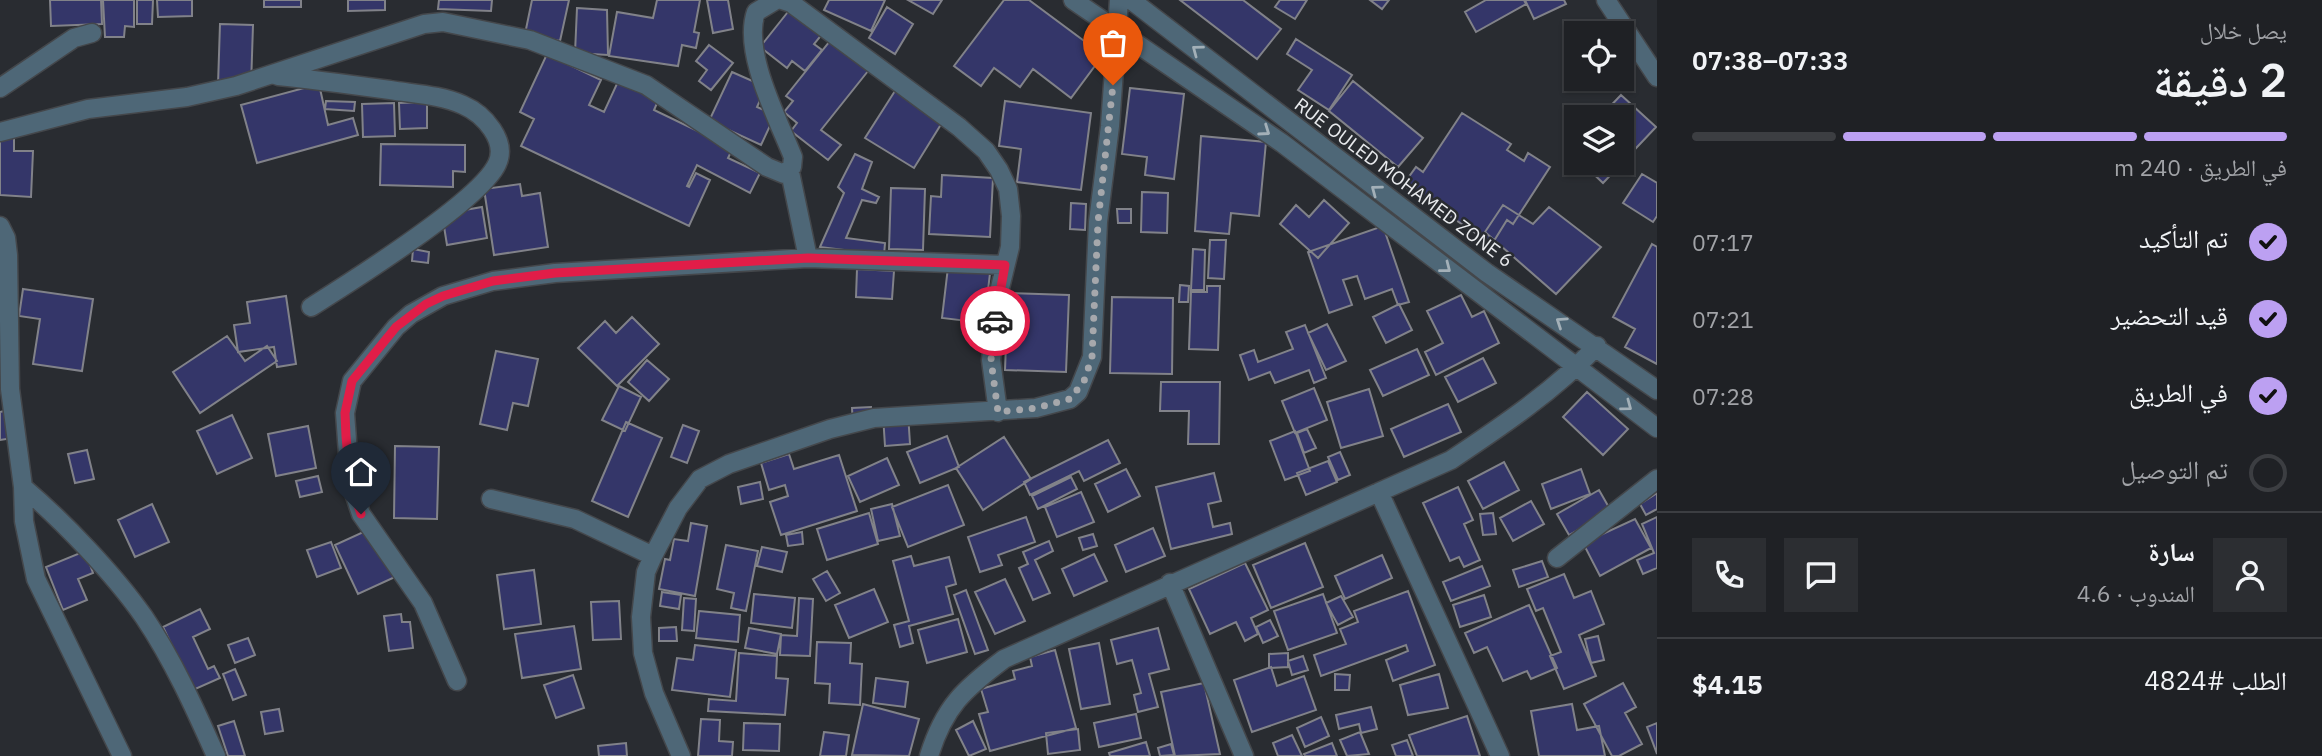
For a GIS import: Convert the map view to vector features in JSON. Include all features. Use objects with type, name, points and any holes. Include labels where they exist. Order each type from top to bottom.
[{"type":"street","points":[[782,0],[791,3],[959,127],[986,151],[1008,189],[1010,247],[991,360],[998,412]]},
{"type":"street","points":[[1073,0],[1209,92],[1351,194],[1657,428]]},
{"type":"street","points":[[681,756],[654,693],[643,653],[641,617],[646,572],[688,491],[709,472],[830,429],[874,418],[1036,408],[1070,399],[1084,381],[1092,357],[1098,222],[1110,126],[1119,0]]},
{"type":"street","name":"RUE OULED MOHAMED ZONE 6","points":[[1131,0],[1487,273],[1597,346],[1657,390]]},
{"type":"street","points":[[1606,0],[1657,77]]},
{"type":"street","points":[[763,2],[754,18],[753,41],[759,70],[793,157],[790,172],[808,258]]},
{"type":"street","points":[[0,132],[88,109],[187,97],[275,75],[424,24],[443,22],[530,40],[646,85],[767,167],[784,174],[790,172]]},
{"type":"street","points":[[0,88],[74,38],[92,33]]},
{"type":"street","points":[[275,75],[437,97],[464,105],[489,125],[500,154],[494,170],[460,203],[364,273],[311,307]]},
{"type":"street","points":[[0,226],[6,238],[8,255],[10,389],[23,487],[24,520],[36,579],[122,756]]},
{"type":"street","points":[[457,681],[423,603],[355,502],[350,481],[345,413],[357,371],[396,327],[426,304],[493,281],[555,273],[808,258],[1005,265]]},
{"type":"street","points":[[929,756],[947,711],[956,698],[1004,659],[1451,460],[1506,424],[1577,367],[1597,346]]},
{"type":"street","points":[[1557,558],[1657,479]]},
{"type":"street","points":[[23,487],[59,519],[143,617],[183,685],[216,756]]},
{"type":"street","points":[[1379,492],[1500,756]]},
{"type":"street","points":[[491,499],[575,519],[653,556]]},
{"type":"street","points":[[1170,583],[1244,756]]},
{"type":"building","points":[[50,0],[101,0],[102,24],[51,26]]},
{"type":"building","points":[[103,0],[134,0],[134,27],[125,26],[124,37],[105,37]]},
{"type":"building","points":[[137,0],[153,0],[152,24],[137,24]]},
{"type":"building","points":[[157,0],[192,0],[192,16],[158,17]]},
{"type":"building","points":[[264,0],[301,0],[301,7],[264,7]]},
{"type":"building","points":[[348,0],[385,0],[385,10],[348,11]]},
{"type":"building","points":[[439,0],[492,0],[491,11],[438,9]]},
{"type":"building","points":[[532,0],[569,0],[560,41],[525,34]]},
{"type":"building","points":[[657,0],[700,0],[694,32],[699,33],[696,48],[682,45],[678,66],[609,56],[617,12],[653,18]]},
{"type":"building","points":[[707,0],[728,0],[733,29],[713,33]]},
{"type":"building","points":[[829,0],[885,0],[871,31],[824,10]]},
{"type":"building","points":[[908,0],[942,0],[933,14]]},
{"type":"building","points":[[1004,0],[1029,0],[1103,55],[1071,98],[1033,69],[1020,87],[994,68],[981,86],[954,66]]},
{"type":"building","points":[[1180,0],[1243,0],[1281,29],[1257,59]]},
{"type":"building","points":[[1280,0],[1307,0],[1295,19],[1275,7]]},
{"type":"building","points":[[1370,0],[1389,0],[1382,9]]},
{"type":"building","points":[[1486,0],[1524,0],[1526,4],[1476,32],[1465,12]]},
{"type":"building","points":[[1525,0],[1564,0],[1566,4],[1534,19]]},
{"type":"building","points":[[795,3],[828,27],[814,44],[822,50],[805,71],[792,61],[787,68],[760,47]]},
{"type":"building","points":[[887,7],[913,24],[895,54],[869,38]]},
{"type":"building","points":[[577,8],[607,10],[608,55],[575,53]]},
{"type":"building","points":[[220,24],[253,25],[251,86],[218,85]]},
{"type":"building","points":[[838,31],[876,61],[821,130],[841,145],[828,160],[791,131],[797,123],[784,112],[793,101],[786,96]]},
{"type":"building","points":[[1296,39],[1352,75],[1329,110],[1298,90],[1312,70],[1287,54]]},
{"type":"building","points":[[709,45],[733,63],[711,90],[699,81],[707,70],[696,61]]},
{"type":"building","points":[[547,54],[601,80],[589,105],[604,112],[621,75],[661,94],[654,110],[733,148],[728,158],[760,173],[750,193],[697,165],[687,186],[689,187],[696,173],[710,180],[689,226],[521,146],[534,119],[520,112]]},
{"type":"building","points":[[732,72],[766,87],[757,107],[775,115],[761,145],[709,121]]},
{"type":"building","points":[[1353,81],[1423,138],[1398,167],[1329,111]]},
{"type":"building","points":[[900,83],[948,113],[914,168],[865,138]]},
{"type":"building","points":[[319,84],[328,125],[353,118],[358,135],[257,163],[241,105]]},
{"type":"building","points":[[1130,88],[1184,94],[1174,179],[1145,175],[1147,157],[1122,154]]},
{"type":"building","points":[[1621,95],[1632,105],[1611,105]]},
{"type":"building","points":[[326,101],[355,102],[354,111],[325,109]]},
{"type":"building","points":[[1005,101],[1091,113],[1081,190],[1017,182],[1021,149],[999,146]]},
{"type":"building","points":[[427,102],[427,128],[400,129],[399,103]]},
{"type":"building","points":[[394,103],[395,136],[363,137],[362,104]]},
{"type":"building","points":[[1634,107],[1656,127],[1634,150]]},
{"type":"building","points":[[1462,113],[1511,144],[1507,150],[1524,161],[1528,153],[1550,167],[1513,224],[1507,220],[1492,244],[1403,185],[1416,167],[1423,172]]},
{"type":"building","points":[[1201,136],[1266,142],[1259,216],[1231,213],[1229,234],[1195,231]]},
{"type":"building","points":[[0,137],[14,138],[14,151],[33,151],[31,197],[0,195]]},
{"type":"building","points":[[381,144],[465,145],[465,172],[453,171],[453,187],[380,185]]},
{"type":"building","points":[[855,154],[872,162],[862,189],[879,197],[876,203],[862,200],[846,238],[885,243],[884,255],[820,247],[844,193],[838,187]]},
{"type":"building","points":[[1642,174],[1657,183],[1657,216],[1653,222],[1623,203]]},
{"type":"building","points":[[942,175],[993,178],[990,237],[929,234],[931,196],[941,197]]},
{"type":"building","points":[[1595,175],[1611,175],[1603,183]]},
{"type":"building","points":[[520,184],[522,196],[540,193],[548,247],[494,255],[484,189]]},
{"type":"building","points":[[891,188],[925,189],[923,250],[889,249]]},
{"type":"building","points":[[1142,192],[1168,193],[1167,233],[1141,232]]},
{"type":"building","points":[[1324,200],[1349,223],[1318,258],[1280,224],[1296,205],[1309,217]]},
{"type":"building","points":[[1071,203],[1086,204],[1085,230],[1070,229]]},
{"type":"building","points":[[1503,205],[1533,224],[1549,207],[1601,247],[1556,294],[1485,232]]},
{"type":"building","points":[[482,207],[487,238],[447,245],[442,214]]},
{"type":"building","points":[[1117,209],[1131,209],[1131,223],[1118,223]]},
{"type":"building","points":[[1383,226],[1409,302],[1398,305],[1392,289],[1365,299],[1357,276],[1343,280],[1352,305],[1329,313],[1308,252]]},
{"type":"building","points":[[1210,240],[1226,240],[1224,279],[1208,278]]},
{"type":"building","points":[[1652,244],[1657,247],[1657,364],[1625,347],[1635,329],[1613,317]]},
{"type":"building","points":[[413,249],[429,252],[428,263],[412,261]]},
{"type":"building","points":[[1193,249],[1205,250],[1204,290],[1191,290]]},
{"type":"building","points":[[949,259],[991,265],[984,323],[942,318]]},
{"type":"building","points":[[857,269],[894,271],[892,299],[856,297]]},
{"type":"building","points":[[1180,285],[1189,286],[1188,302],[1179,302]]},
{"type":"building","points":[[1207,286],[1220,286],[1218,350],[1189,349],[1191,292],[1207,292]]},
{"type":"building","points":[[23,289],[93,299],[82,371],[33,364],[40,319],[19,316]]},
{"type":"building","points":[[1008,293],[1069,295],[1066,372],[1005,370]]},
{"type":"building","points":[[1461,295],[1472,317],[1484,311],[1499,343],[1436,375],[1425,352],[1443,343],[1427,311]]},
{"type":"building","points":[[286,296],[296,364],[277,367],[274,347],[238,352],[234,325],[250,323],[247,302]]},
{"type":"building","points":[[1112,297],[1173,298],[1172,374],[1110,373]]},
{"type":"building","points":[[1399,304],[1412,330],[1386,343],[1373,317]]},
{"type":"building","points":[[632,317],[659,344],[617,386],[578,348],[605,321],[616,333]]},
{"type":"building","points":[[1327,324],[1346,361],[1326,370],[1308,333]]},
{"type":"building","points":[[1305,325],[1326,378],[1314,383],[1309,370],[1275,383],[1270,372],[1249,380],[1240,355],[1254,350],[1258,362],[1293,349],[1286,332]]},
{"type":"building","points":[[227,336],[245,361],[267,346],[277,361],[200,413],[173,372]]},
{"type":"building","points":[[1417,349],[1429,375],[1383,396],[1370,370]]},
{"type":"building","points":[[496,351],[538,359],[528,406],[513,403],[507,430],[480,424]]},
{"type":"building","points":[[1483,358],[1496,383],[1458,402],[1445,377]]},
{"type":"building","points":[[647,360],[669,379],[649,401],[628,382]]},
{"type":"building","points":[[1161,382],[1220,382],[1219,444],[1188,444],[1189,411],[1160,411]]},
{"type":"building","points":[[619,386],[641,397],[625,431],[602,420]]},
{"type":"building","points":[[1314,388],[1327,420],[1295,433],[1282,401]]},
{"type":"building","points":[[1369,389],[1383,436],[1341,448],[1327,402]]},
{"type":"building","points":[[1587,392],[1628,429],[1603,455],[1563,417]]},
{"type":"building","points":[[1448,404],[1461,432],[1404,457],[1391,429]]},
{"type":"building","points":[[871,407],[871,426],[853,426],[852,408]]},
{"type":"building","points":[[8,410],[13,438],[0,440],[0,412]]},
{"type":"building","points":[[908,413],[910,444],[885,446],[883,415]]},
{"type":"building","points":[[232,415],[252,458],[217,474],[197,431]]},
{"type":"building","points":[[626,422],[662,438],[628,517],[592,501]]},
{"type":"building","points":[[683,425],[699,431],[687,463],[671,457]]},
{"type":"building","points":[[308,426],[316,468],[276,476],[268,434]]},
{"type":"building","points":[[1307,429],[1316,448],[1304,453],[1297,433]]},
{"type":"building","points":[[1295,431],[1310,471],[1285,480],[1270,441]]},
{"type":"building","points":[[947,436],[959,467],[920,483],[907,452]]},
{"type":"building","points":[[1004,437],[1031,479],[983,510],[956,468]]},
{"type":"building","points":[[1108,440],[1120,463],[1084,481],[1079,471],[1030,495],[1024,482]]},
{"type":"building","points":[[395,446],[439,447],[437,519],[394,518]]},
{"type":"building","points":[[87,450],[94,479],[75,483],[68,454]]},
{"type":"building","points":[[1340,452],[1350,475],[1338,480],[1328,457]]},
{"type":"building","points":[[789,454],[794,469],[839,455],[857,511],[781,535],[770,502],[788,496],[785,485],[769,490],[761,463]]},
{"type":"building","points":[[887,458],[899,485],[860,502],[848,476]]},
{"type":"building","points":[[1328,461],[1337,482],[1306,495],[1297,473]]},
{"type":"building","points":[[1504,462],[1519,490],[1483,509],[1468,481]]},
{"type":"building","points":[[1126,469],[1140,496],[1108,512],[1095,484]]},
{"type":"building","points":[[1581,469],[1590,494],[1551,509],[1542,484]]},
{"type":"building","points":[[1214,473],[1221,501],[1208,504],[1213,527],[1230,523],[1232,534],[1171,549],[1156,487]]},
{"type":"building","points":[[318,476],[322,492],[300,497],[296,481]]},
{"type":"building","points":[[1071,477],[1077,489],[1038,509],[1032,496]]},
{"type":"building","points":[[760,482],[763,499],[741,504],[738,487]]},
{"type":"building","points":[[948,485],[964,525],[908,547],[892,507]]},
{"type":"building","points":[[1458,487],[1473,520],[1464,524],[1480,560],[1464,567],[1459,557],[1450,561],[1423,503]]},
{"type":"building","points":[[1599,490],[1611,511],[1569,535],[1557,514]]},
{"type":"building","points":[[1081,492],[1094,522],[1057,537],[1045,507]]},
{"type":"building","points":[[1657,493],[1657,509],[1646,515],[1640,504]]},
{"type":"building","points":[[1531,501],[1544,524],[1513,541],[1500,518]]},
{"type":"building","points":[[152,504],[169,542],[135,557],[118,520]]},
{"type":"building","points":[[892,504],[900,536],[878,541],[871,509]]},
{"type":"building","points":[[869,513],[878,544],[827,560],[817,529]]},
{"type":"building","points":[[1493,513],[1496,534],[1483,535],[1480,514]]},
{"type":"building","points":[[1026,517],[1035,542],[998,555],[1002,565],[980,572],[968,537]]},
{"type":"building","points":[[1657,517],[1657,568],[1643,574],[1637,560],[1654,553],[1642,524]]},
{"type":"building","points":[[1635,519],[1651,548],[1600,576],[1583,543]]},
{"type":"building","points":[[691,523],[707,526],[695,596],[659,589],[665,559],[670,560],[674,539],[688,541]]},
{"type":"building","points":[[372,528],[395,577],[358,594],[335,545]]},
{"type":"building","points":[[1153,528],[1165,556],[1126,572],[1115,545]]},
{"type":"building","points":[[802,532],[803,544],[788,546],[786,535]]},
{"type":"building","points":[[1093,534],[1097,546],[1083,550],[1079,538]]},
{"type":"building","points":[[1049,541],[1053,551],[1035,560],[1050,593],[1033,600],[1019,568],[1028,564],[1023,552]]},
{"type":"building","points":[[331,542],[341,568],[317,577],[307,550]]},
{"type":"building","points":[[1305,543],[1323,587],[1271,608],[1253,565]]},
{"type":"building","points":[[726,545],[758,551],[746,611],[731,608],[734,593],[717,589]]},
{"type":"building","points":[[762,547],[787,552],[782,572],[757,566]]},
{"type":"building","points":[[85,551],[93,573],[78,579],[87,600],[63,610],[46,567]]},
{"type":"building","points":[[1094,554],[1107,581],[1074,596],[1062,569]]},
{"type":"building","points":[[1382,555],[1392,578],[1345,599],[1335,576]]},
{"type":"building","points":[[911,556],[914,566],[949,557],[956,584],[946,587],[953,614],[909,626],[913,643],[900,647],[894,625],[909,621],[893,561]]},
{"type":"building","points":[[1542,561],[1548,577],[1519,587],[1513,570]]},
{"type":"building","points":[[1245,563],[1268,610],[1251,618],[1258,634],[1245,641],[1236,622],[1210,634],[1189,589]]},
{"type":"building","points":[[1482,566],[1490,586],[1451,601],[1443,582]]},
{"type":"building","points":[[534,570],[541,624],[504,629],[497,575]]},
{"type":"building","points":[[827,571],[840,593],[826,601],[813,579]]},
{"type":"building","points":[[1564,574],[1574,598],[1591,591],[1604,624],[1579,635],[1596,676],[1564,689],[1550,656],[1561,652],[1543,608],[1536,611],[1527,589]]},
{"type":"building","points":[[1005,579],[1025,621],[995,634],[975,592]]},
{"type":"building","points":[[874,589],[888,622],[849,638],[835,605]]},
{"type":"building","points":[[966,590],[988,650],[975,654],[954,595]]},
{"type":"building","points":[[1408,591],[1435,665],[1393,681],[1386,660],[1408,651],[1406,645],[1321,676],[1314,655],[1346,644],[1340,629],[1358,622],[1354,611]]},
{"type":"building","points":[[662,592],[681,595],[679,609],[660,606]]},
{"type":"building","points":[[754,594],[795,598],[792,628],[751,623]]},
{"type":"building","points":[[1323,594],[1337,633],[1288,650],[1274,611]]},
{"type":"building","points":[[1484,595],[1491,617],[1460,627],[1453,605]]},
{"type":"building","points":[[1341,596],[1353,617],[1338,625],[1326,603]]},
{"type":"building","points":[[684,598],[696,599],[694,631],[682,630]]},
{"type":"building","points":[[799,598],[813,599],[810,656],[780,655],[781,635],[797,636]]},
{"type":"building","points":[[619,601],[621,639],[593,640],[591,602]]},
{"type":"building","points":[[1529,605],[1557,668],[1531,679],[1527,671],[1503,681],[1487,647],[1474,653],[1465,633]]},
{"type":"building","points":[[200,609],[210,629],[193,637],[208,669],[214,666],[220,678],[193,690],[163,627]]},
{"type":"building","points":[[699,611],[740,615],[738,642],[696,638]]},
{"type":"building","points":[[401,614],[402,622],[410,622],[413,648],[389,651],[384,616]]},
{"type":"building","points":[[958,619],[967,652],[927,663],[918,630]]},
{"type":"building","points":[[1270,620],[1278,636],[1263,643],[1256,627]]},
{"type":"building","points":[[574,626],[581,669],[522,678],[515,634]]},
{"type":"building","points":[[676,627],[677,641],[659,641],[659,628]]},
{"type":"building","points":[[749,628],[781,634],[777,654],[745,648]]},
{"type":"building","points":[[1158,628],[1169,669],[1149,674],[1158,707],[1138,712],[1134,695],[1141,693],[1132,660],[1117,664],[1111,640]]},
{"type":"building","points":[[1598,636],[1604,660],[1591,663],[1585,639]]},
{"type":"building","points":[[248,638],[255,655],[235,663],[228,645]]},
{"type":"building","points":[[817,642],[851,643],[850,663],[862,664],[860,705],[829,703],[830,684],[815,683]]},
{"type":"building","points":[[1099,643],[1110,704],[1081,709],[1069,649]]},
{"type":"building","points":[[695,645],[736,650],[730,697],[672,690],[677,658],[693,660]]},
{"type":"building","points":[[1055,650],[1076,728],[990,751],[979,714],[988,712],[981,689],[1015,679],[1013,671],[1032,666],[1030,657]]},
{"type":"building","points":[[739,653],[777,656],[776,678],[788,679],[785,715],[708,711],[709,699],[736,701]]},
{"type":"building","points":[[1288,653],[1288,667],[1269,668],[1269,654]]},
{"type":"building","points":[[1303,656],[1308,670],[1292,675],[1288,661]]},
{"type":"building","points":[[1271,667],[1277,686],[1304,676],[1316,710],[1252,732],[1234,680]]},
{"type":"building","points":[[235,669],[246,695],[233,700],[223,674]]},
{"type":"building","points":[[1335,674],[1350,675],[1349,690],[1335,690]]},
{"type":"building","points":[[1439,674],[1448,708],[1408,715],[1400,685]]},
{"type":"building","points":[[573,675],[584,708],[556,718],[544,685]]},
{"type":"building","points":[[876,678],[908,682],[905,707],[873,703]]},
{"type":"building","points":[[1204,683],[1220,754],[1175,756],[1161,692]]},
{"type":"building","points":[[1623,683],[1636,707],[1625,713],[1642,744],[1619,756],[1612,756],[1584,704]]},
{"type":"building","points":[[863,704],[919,719],[909,756],[852,755]]},
{"type":"building","points":[[1572,704],[1577,730],[1599,726],[1605,756],[1539,756],[1531,711]]},
{"type":"building","points":[[1371,707],[1377,729],[1361,733],[1359,724],[1339,729],[1336,715]]},
{"type":"building","points":[[279,709],[283,731],[265,734],[261,712]]},
{"type":"building","points":[[1136,714],[1141,738],[1099,747],[1094,723]]},
{"type":"building","points":[[1467,716],[1480,756],[1417,756],[1409,735]]},
{"type":"building","points":[[1321,717],[1329,736],[1305,747],[1297,728]]},
{"type":"building","points":[[701,719],[720,720],[719,741],[733,742],[732,756],[698,756]]},
{"type":"building","points":[[234,721],[245,756],[228,756],[218,726]]},
{"type":"building","points":[[973,721],[986,749],[969,756],[956,730]]},
{"type":"building","points":[[744,723],[780,724],[779,751],[743,750]]},
{"type":"building","points":[[1657,723],[1657,754],[1647,727]]},
{"type":"building","points":[[1078,729],[1080,750],[1048,754],[1046,733]]},
{"type":"building","points":[[824,732],[849,735],[846,756],[820,756]]},
{"type":"building","points":[[1360,732],[1369,754],[1347,756],[1340,740]]},
{"type":"building","points":[[1292,735],[1302,756],[1278,756],[1273,743]]},
{"type":"building","points":[[1407,740],[1413,756],[1396,756],[1392,745]]},
{"type":"building","points":[[1146,742],[1150,756],[1110,756],[1109,753]]},
{"type":"building","points":[[626,743],[627,756],[599,756],[598,746]]},
{"type":"building","points":[[1332,743],[1337,756],[1304,754]]},
{"type":"building","points":[[1171,744],[1174,755],[1160,756],[1158,748]]},
{"type":"way so far","points":[[995,321],[991,360],[998,412],[1058,403],[1070,399],[1078,392],[1092,357],[1098,222],[1113,85]]},
{"type":"route","points":[[361,514],[350,481],[346,436],[345,413],[352,381],[357,371],[411,314],[426,304],[456,292],[493,281],[555,273],[808,258],[1005,265],[995,321]]}]
